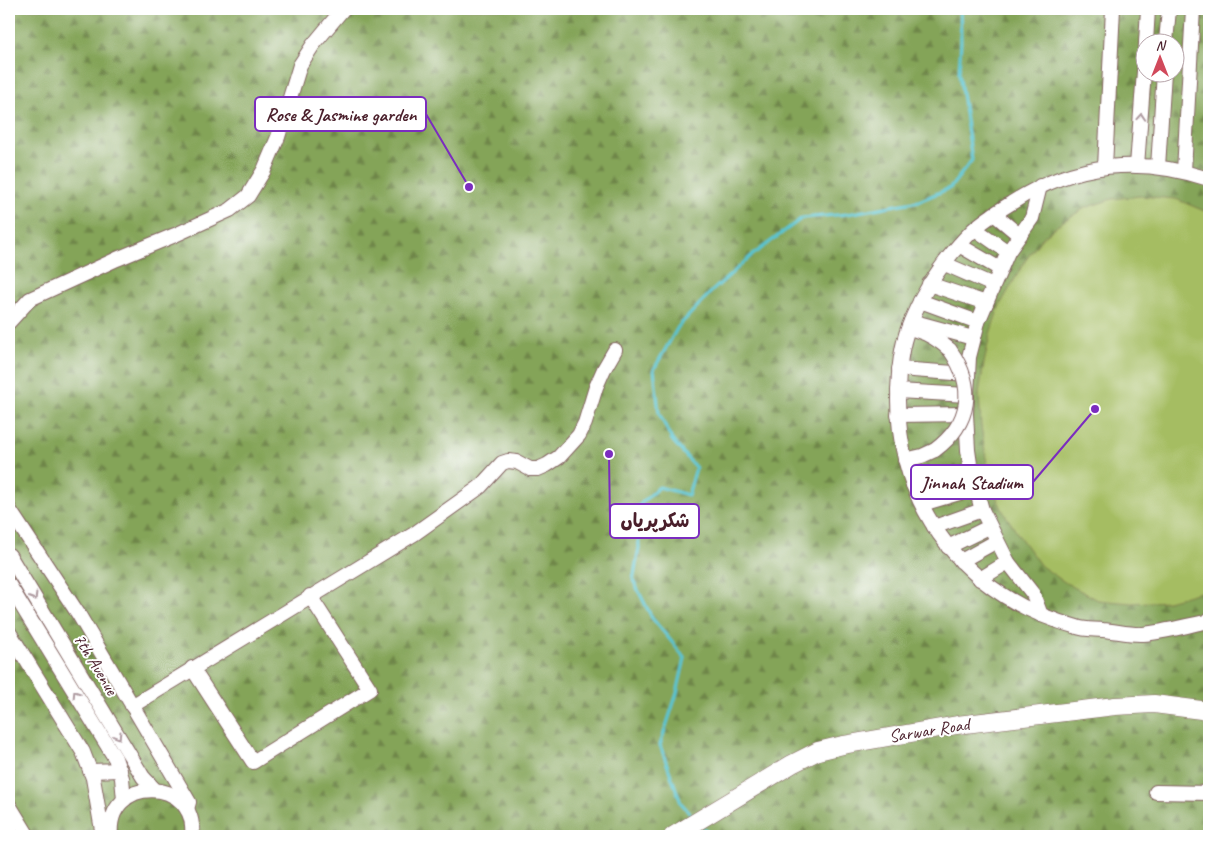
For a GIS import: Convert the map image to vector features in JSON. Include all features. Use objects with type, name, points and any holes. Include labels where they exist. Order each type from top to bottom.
[{"type":"main road","name":"Sarwar Road","points":[[672,836],[792,764],[818,751],[843,745],[966,724],[1115,706],[1154,704],[1209,711]]},
{"type":"street","points":[[9,322],[30,299],[230,210],[248,196],[264,170],[278,137],[300,65],[313,45],[342,9]]},
{"type":"street","points":[[1105,167],[1113,9]]},
{"type":"street","points":[[1147,32],[1148,9]]},
{"type":"street","points":[[1167,32],[1169,9]]},
{"type":"street","points":[[1184,171],[1193,9]]},
{"type":"street","points":[[1137,166],[1143,82]]},
{"type":"street","points":[[1158,167],[1163,82]]},
{"type":"street","points":[[1208,618],[1142,634],[1079,628],[1020,606],[980,579],[948,547],[934,526],[913,485],[904,460],[898,415],[898,391],[899,369],[910,324],[920,301],[930,284],[959,245],[994,214],[1040,186],[1078,172],[1105,167],[1158,167],[1184,171],[1209,179]]},
{"type":"street","points":[[1040,186],[1032,218],[1008,252],[973,338],[968,374],[966,431],[971,471],[982,510],[1008,562],[1033,594],[1041,615]]},
{"type":"street","points":[[994,214],[1019,235]]},
{"type":"street","points":[[975,229],[1008,252]]},
{"type":"street","points":[[959,245],[1000,269]]},
{"type":"street","points":[[945,264],[993,285]]},
{"type":"street","points":[[930,284],[986,303]]},
{"type":"street","points":[[920,301],[978,322]]},
{"type":"street","points":[[910,324],[973,338]]},
{"type":"street","points":[[904,460],[922,456],[935,450],[956,430],[966,404],[967,390],[959,362],[950,350],[940,341],[910,324]]},
{"type":"street","points":[[132,706],[414,534],[480,487],[502,463],[508,461],[517,462],[530,468],[538,468],[559,457],[579,435],[604,369],[615,350]]},
{"type":"street","points":[[899,369],[968,374]]},
{"type":"street","points":[[898,391],[967,395]]},
{"type":"street","points":[[898,415],[966,414]]},
{"type":"street","points":[[913,485],[971,471]]},
{"type":"street","points":[[922,504],[976,488]]},
{"type":"street","points":[[9,509],[79,614],[189,802],[186,809]]},
{"type":"street","points":[[934,526],[982,510]]},
{"type":"street","points":[[948,547],[989,527]]},
{"type":"street","points":[[961,561],[997,541]]},
{"type":"street","name":"7th Avenue","points":[[9,555],[140,771],[155,790]]},
{"type":"street","points":[[980,579],[1008,562]]},
{"type":"street","name":"7th Avenue","points":[[9,585],[115,758],[124,786],[124,800]]},
{"type":"street","points":[[192,668],[253,762],[370,689],[310,596]]},
{"type":"street","points":[[9,632],[83,752],[90,771],[103,836]]},
{"type":"street","points":[[90,771],[120,770]]},
{"type":"street","points":[[111,836],[113,816],[124,800],[141,791],[155,790],[173,796],[186,809],[192,822],[192,836]]},
{"type":"street","points":[[1156,792],[1209,793]]},
{"type":"street","points":[[9,805],[28,836]]},
{"type":"green space","points":[[9,9],[1209,9],[1209,836],[9,836]]},
{"type":"green space","points":[[1140,196],[1176,199],[1209,213],[1209,587],[1204,591],[1168,601],[1131,603],[1098,600],[1066,583],[1041,566],[1019,536],[1003,511],[991,485],[981,426],[979,393],[990,334],[999,307],[1025,261],[1042,238],[1062,222],[1085,208],[1112,199]]},
{"type":"waterway","points":[[691,814],[681,803],[660,745],[677,693],[685,658],[652,618],[633,580],[639,548],[637,507],[659,487],[688,495],[696,468],[672,440],[659,413],[654,369],[678,327],[712,291],[750,257],[802,218],[847,214],[919,201],[950,188],[972,160],[959,73],[960,9]]},
{"type":"waterway","points":[[704,828],[712,836]]},
{"type":"place","name":"Rose & Jasmine garden","points":[[469,187]]},
{"type":"place","name":"Jinnah Stadium","points":[[1095,409]]},
{"type":"place","name":"شکرپریاں","points":[[609,454]]}]
